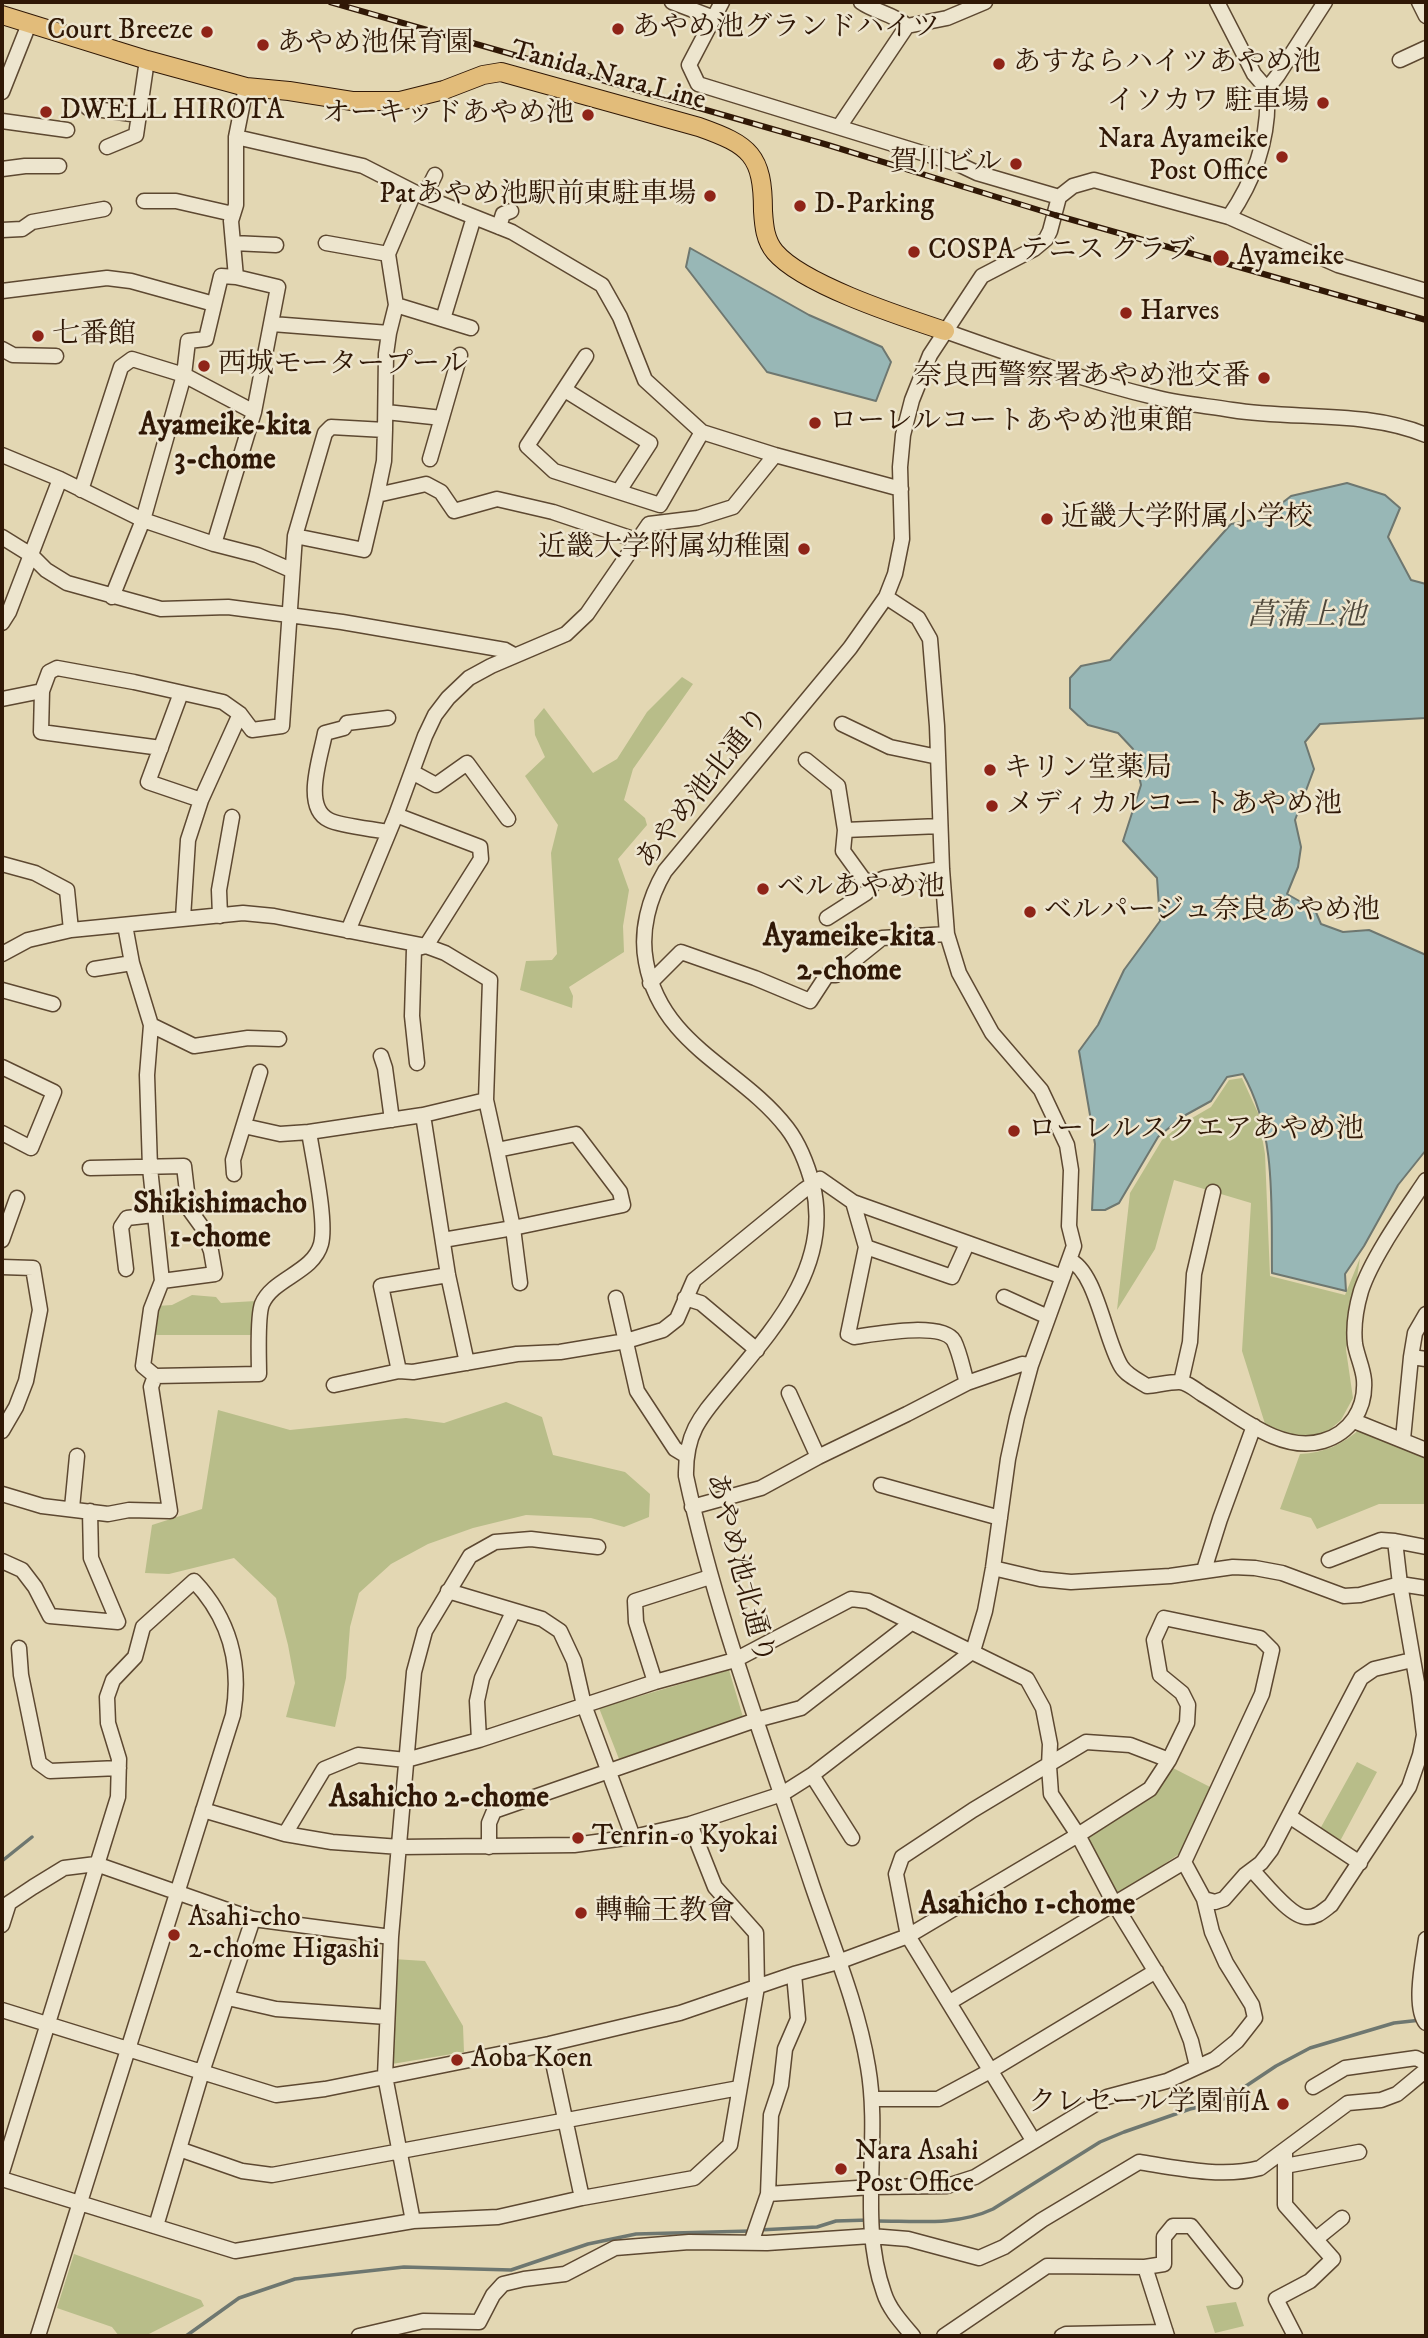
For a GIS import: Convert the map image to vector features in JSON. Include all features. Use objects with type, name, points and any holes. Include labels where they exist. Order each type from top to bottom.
[{"type":"main road","name":"Tanida Nara Line","points":[[2,15],[246,88],[289,91],[352,101],[400,101],[501,72],[708,131],[741,145],[755,161],[763,188],[764,225],[773,249],[781,258],[828,286],[945,331]]},
{"type":"street","points":[[671,2],[714,18]]},
{"type":"street","points":[[722,2],[689,65],[698,84],[1059,197],[1073,186],[1094,180],[1229,217],[1338,265],[1426,291]]},
{"type":"street","points":[[839,127],[907,26],[947,18],[985,2]]},
{"type":"street","points":[[1217,2],[1254,74],[1267,89],[1268,105],[1260,155],[1244,196],[1229,217]]},
{"type":"street","points":[[1267,89],[1325,2]]},
{"type":"street","points":[[1419,2],[1426,16]]},
{"type":"street","points":[[867,4],[901,20],[907,26]]},
{"type":"street","points":[[3,89],[29,24]]},
{"type":"street","points":[[1400,60],[1426,48]]},
{"type":"street","points":[[107,148],[136,135],[147,60]]},
{"type":"street","points":[[236,276],[231,221],[236,205],[236,137],[246,88]]},
{"type":"street","points":[[88,108],[139,115]]},
{"type":"street","points":[[2,121],[67,130]]},
{"type":"street","points":[[236,137],[363,166],[419,195],[512,232],[602,285],[620,317],[645,380],[702,432],[901,489]]},
{"type":"street","points":[[2,169],[59,166]]},
{"type":"street","points":[[295,536],[364,550],[384,461],[386,354],[396,305],[388,254],[419,195],[435,175]]},
{"type":"street","name":"あやめ池北通り","points":[[913,2336],[891,2308],[884,2293],[871,2236],[872,2099],[862,2040],[782,1794],[735,1660],[710,1577],[686,1476],[685,1455],[696,1422],[757,1350],[789,1307],[802,1283],[810,1263],[817,1220],[813,1185],[806,1163],[789,1130],[766,1105],[694,1045],[673,1024],[660,1005],[650,983],[644,949],[645,931],[650,901],[665,871],[850,648],[886,597],[900,557],[902,539],[900,467],[903,435],[912,400],[930,355],[982,276],[1034,249],[1046,239],[1059,197]]},
{"type":"street","points":[[144,201],[177,201],[233,214]]},
{"type":"street","points":[[2,229],[22,229],[32,222],[104,209]]},
{"type":"street","points":[[499,227],[503,214],[511,211]]},
{"type":"street","points":[[443,319],[474,217]]},
{"type":"street","points":[[233,243],[276,245]]},
{"type":"street","points":[[326,243],[388,254]]},
{"type":"street","points":[[112,597],[143,520],[184,375],[188,341],[206,339],[220,276],[236,276],[278,287],[254,412],[214,544]]},
{"type":"street","points":[[2,291],[107,278],[131,281],[214,304]]},
{"type":"street","points":[[396,305],[471,328]]},
{"type":"street","points":[[272,324],[389,333]]},
{"type":"street","points":[[945,331],[1072,375],[1160,399],[1232,410],[1365,420],[1407,427],[1426,435]]},
{"type":"street","points":[[2,349],[13,355],[57,356]]},
{"type":"street","points":[[430,459],[460,355]]},
{"type":"street","points":[[586,356],[527,446],[554,471],[660,505],[702,432]]},
{"type":"street","points":[[81,490],[121,367],[132,359],[184,375],[254,412]]},
{"type":"street","points":[[565,390],[650,443],[619,491]]},
{"type":"street","points":[[386,412],[442,418]]},
{"type":"street","points":[[161,748],[41,732],[42,691],[49,672],[57,668],[223,702],[240,714],[252,730],[282,726],[295,536],[325,433],[331,428],[385,430]]},
{"type":"street","points":[[2,455],[60,479],[143,520],[214,544],[257,555],[291,570]]},
{"type":"street","points":[[348,932],[425,736],[435,715],[448,698],[469,678],[514,655],[566,634],[587,614],[649,524],[698,518],[733,507],[775,455]]},
{"type":"street","points":[[2,624],[60,479]]},
{"type":"street","points":[[377,495],[426,484],[441,492],[454,511],[497,499],[552,512],[639,541]]},
{"type":"street","points":[[2,537],[67,583],[161,609],[228,607],[342,622],[505,650],[514,655]]},
{"type":"street","points":[[204,1810],[285,1834],[332,1842],[400,1847],[574,1845],[634,1837],[690,1824],[782,1794],[812,1775],[973,1651],[985,1611],[993,1568],[1008,1459],[1031,1365],[1074,1246],[1069,1226],[1071,1170],[1068,1144],[1041,1090],[992,1033],[959,973],[947,934],[930,639],[918,618],[886,597]]},
{"type":"street","points":[[2,699],[42,691]]},
{"type":"street","points":[[181,692],[148,782],[201,800]]},
{"type":"street","points":[[183,918],[188,840],[201,800],[240,714]]},
{"type":"street","points":[[388,718],[347,723],[344,729],[326,733],[314,796],[317,811],[329,820],[388,832]]},
{"type":"street","points":[[842,724],[890,747],[938,757]]},
{"type":"street","points":[[806,760],[838,786],[845,830],[843,851],[864,880],[875,882]]},
{"type":"street","points":[[412,772],[436,785],[467,763],[508,819]]},
{"type":"street","points":[[396,815],[480,847],[481,859],[426,946],[414,949],[412,1016],[417,1063]]},
{"type":"street","points":[[220,916],[219,890],[232,817]]},
{"type":"street","points":[[845,830],[940,826]]},
{"type":"street","points":[[2,864],[35,873],[67,890],[71,930]]},
{"type":"street","points":[[827,918],[866,893],[875,882],[942,869]]},
{"type":"street","points":[[2,954],[29,940],[71,930],[243,913],[274,916],[426,946],[445,953],[489,980],[486,1100],[513,1228],[520,1283]]},
{"type":"street","points":[[125,925],[132,963],[150,1025],[147,1074],[150,1168],[162,1281],[151,1309],[143,1366],[155,1376],[259,1374],[261,1307],[269,1293],[307,1265],[321,1245],[322,1218],[309,1132]]},
{"type":"street","points":[[650,983],[681,952],[810,1001],[827,975],[836,975],[882,938],[947,934]]},
{"type":"street","points":[[94,969],[132,963]]},
{"type":"street","points":[[2,990],[53,1004]]},
{"type":"street","points":[[150,1025],[194,1046],[248,1038],[279,1039]]},
{"type":"street","points":[[381,1056],[386,1068],[392,1119]]},
{"type":"street","points":[[2,1067],[54,1092],[31,1148],[2,1133]]},
{"type":"street","points":[[234,1174],[233,1160],[260,1072]]},
{"type":"street","points":[[244,1126],[280,1134],[309,1132],[422,1115],[486,1100]]},
{"type":"street","points":[[422,1115],[448,1275],[467,1363]]},
{"type":"street","points":[[443,1240],[623,1205],[621,1192],[576,1134],[497,1150]]},
{"type":"street","points":[[90,1168],[184,1166],[189,1209],[202,1227],[211,1251],[215,1274],[162,1281]]},
{"type":"street","points":[[334,1385],[398,1371],[413,1372],[517,1354],[560,1352],[663,1330],[677,1319],[694,1280],[820,1179],[853,1202],[1063,1277]]},
{"type":"street","points":[[1069,1259],[1078,1263],[1086,1274],[1110,1344],[1123,1369],[1147,1386],[1181,1382],[1254,1426],[1283,1440],[1306,1444],[1321,1442],[1341,1434],[1354,1422],[1363,1400],[1364,1379],[1355,1345],[1354,1322],[1362,1290],[1370,1269],[1426,1180]]},
{"type":"street","points":[[1181,1382],[1190,1342],[1194,1274],[1213,1192]]},
{"type":"street","points":[[2,1240],[17,1198]]},
{"type":"street","points":[[853,1202],[866,1247],[848,1334],[854,1336],[922,1330],[946,1334],[953,1340],[967,1383]]},
{"type":"street","points":[[125,1269],[121,1227],[127,1218],[154,1215]]},
{"type":"street","points":[[866,1247],[952,1277],[967,1244]]},
{"type":"street","points":[[2,1267],[33,1268],[40,1310],[26,1381],[16,1407],[2,1431]]},
{"type":"street","points":[[398,1371],[381,1286],[448,1275]]},
{"type":"street","points":[[685,1297],[701,1303],[757,1350]]},
{"type":"street","points":[[1004,1297],[1048,1317]]},
{"type":"street","points":[[616,1298],[637,1391],[675,1450],[685,1455]]},
{"type":"street","points":[[1403,1439],[1410,1357],[1415,1333],[1426,1314]]},
{"type":"street","points":[[1410,1357],[1426,1359]]},
{"type":"street","points":[[692,1507],[761,1488],[967,1383],[1022,1364],[1031,1365]]},
{"type":"street","points":[[2,1494],[42,1506],[108,1514],[129,1510],[170,1511],[151,1387],[155,1376]]},
{"type":"street","points":[[789,1393],[818,1457]]},
{"type":"street","points":[[1354,1422],[1426,1450]]},
{"type":"street","points":[[1204,1570],[1254,1426]]},
{"type":"street","points":[[72,1508],[77,1456]]},
{"type":"street","points":[[881,1485],[1000,1518]]},
{"type":"street","points":[[2,1562],[22,1570],[35,1587],[50,1616],[118,1622],[91,1558],[90,1511]]},
{"type":"street","points":[[413,2221],[385,2076],[391,1937],[406,1760],[414,1672],[425,1630],[470,1556],[495,1542],[531,1539],[598,1546]]},
{"type":"street","points":[[1329,1560],[1381,1541],[1426,1547]]},
{"type":"street","points":[[1252,1870],[1293,1912],[1305,1918],[1318,1915],[1331,1905],[1409,1787],[1424,1735],[1395,1541]]},
{"type":"street","points":[[993,1568],[1040,1579],[1070,1582],[1244,1568],[1282,1573],[1344,1596],[1360,1595],[1400,1584],[1426,1588]]},
{"type":"street","points":[[655,1682],[636,1622],[635,1601],[710,1577]]},
{"type":"street","points":[[2,2172],[118,1797],[119,1759],[108,1723],[107,1697],[113,1680],[135,1657],[143,1627],[194,1581],[225,1623],[231,1640],[237,1677],[233,1715],[38,2336]]},
{"type":"street","points":[[448,1591],[542,1619],[560,1631],[574,1661],[583,1705],[634,1837]]},
{"type":"street","points":[[285,1834],[324,1769],[358,1755],[406,1760],[479,1740],[655,1682],[735,1660],[851,1599],[868,1601],[1027,1679],[1043,1708],[1051,1744],[1051,1794],[1078,1835],[1115,1905],[1178,2008],[1197,2066]]},
{"type":"street","points":[[479,1740],[477,1701],[482,1678],[513,1612]]},
{"type":"street","points":[[2,2010],[276,2095],[325,2089],[549,2044],[680,2013],[838,1962],[908,1936],[1150,1789],[1169,1760],[1187,1723],[1188,1705],[1182,1693],[1160,1675],[1154,1640],[1164,1618],[1261,1638],[1272,1650],[1262,1694],[1184,1862],[950,2002]]},
{"type":"street","points":[[489,1847],[489,1823],[494,1811],[756,1720],[801,1708],[911,1623]]},
{"type":"street","points":[[19,1648],[21,1675],[38,1762],[50,1771],[119,1768]]},
{"type":"street","points":[[1204,1899],[1215,1902],[1224,1899],[1271,1850],[1361,1678],[1374,1669],[1412,1660]]},
{"type":"street","points":[[1033,2140],[908,1936],[896,1874],[902,1857],[1086,1742],[1130,1745],[1169,1760]]},
{"type":"street","points":[[812,1775],[852,1838]]},
{"type":"street","points":[[1289,1816],[1360,1863]]},
{"type":"street","points":[[2,2179],[234,2251],[413,2221],[498,2217],[582,2198],[694,2178],[730,2146],[757,1987],[756,1933],[715,1887],[690,1824]]},
{"type":"street","points":[[768,2194],[872,2187],[947,2186],[975,2177],[1107,2097],[1167,2081],[1215,2059],[1237,2041],[1255,2018],[1252,2006],[1226,1963],[1212,1932],[1204,1899],[1184,1862]]},
{"type":"street","points":[[2,1925],[9,1903],[33,1886],[64,1868],[96,1864],[253,1919],[391,1937]]},
{"type":"street","points":[[156,2226],[202,2072],[253,1919]]},
{"type":"street","points":[[1424,2020],[1420,1980],[1426,1939]]},
{"type":"street","points":[[872,2099],[938,2099],[990,2071],[1156,1971]]},
{"type":"street","points":[[751,2243],[768,2194],[771,2115],[782,2085],[785,2049],[798,2019],[794,1974]]},
{"type":"street","points":[[228,1998],[276,2009],[387,2017]]},
{"type":"street","points":[[549,2044],[582,2198]]},
{"type":"street","points":[[1313,2087],[1345,2068],[1416,2058],[1426,2063]]},
{"type":"street","points":[[359,2336],[405,2331],[423,2321],[479,2322],[493,2295],[503,2284],[565,2274],[615,2248],[689,2242],[751,2243],[871,2236],[908,2239],[979,2258],[1004,2247],[1042,2220],[1139,2162],[1186,2169],[1245,2172],[1260,2168],[1348,2103],[1381,2100],[1397,2094],[1426,2070]]},
{"type":"street","points":[[179,2149],[242,2171],[272,2175],[739,2088]]},
{"type":"street","points":[[1285,2150],[1285,2205],[1333,2259],[1310,2281],[1276,2299],[1295,2336]]},
{"type":"street","points":[[1285,2166],[1359,2152]]},
{"type":"street","points":[[1316,2239],[1342,2218]]},
{"type":"street","points":[[944,2336],[1047,2266],[1145,2267],[1164,2264],[1164,2237],[1172,2226],[1191,2226],[1235,2281]]},
{"type":"street","points":[[1062,2336],[1166,2334],[1145,2267]]},
{"type":"green space","points":[[682,677],[693,684],[633,769],[624,800],[645,818],[647,825],[618,859],[629,890],[623,926],[624,952],[569,987],[573,996],[572,1008],[520,990],[526,961],[552,960],[557,954],[551,853],[558,825],[525,776],[545,757],[535,735],[534,720],[544,708],[593,773],[617,759],[647,712]]},
{"type":"green space","points":[[1242,1078],[1258,1113],[1265,1154],[1270,1276],[1345,1295],[1360,1258],[1346,1350],[1353,1398],[1341,1420],[1321,1437],[1294,1438],[1266,1427],[1242,1351],[1251,1203],[1174,1180],[1155,1249],[1117,1310],[1130,1193],[1162,1140],[1180,1125],[1211,1107],[1229,1080]]},
{"type":"green space","points":[[192,1295],[216,1297],[221,1303],[256,1301],[253,1335],[152,1335],[157,1306],[172,1305]]},
{"type":"green space","points":[[506,1402],[542,1417],[553,1455],[625,1472],[650,1494],[649,1517],[624,1527],[591,1518],[526,1515],[473,1528],[428,1544],[391,1564],[359,1593],[350,1627],[346,1678],[335,1727],[286,1717],[295,1683],[276,1598],[234,1558],[169,1574],[145,1573],[152,1525],[202,1509],[218,1410],[290,1430],[406,1418],[444,1423]]},
{"type":"green space","points":[[1361,1428],[1426,1455],[1426,1504],[1379,1504],[1317,1529],[1311,1518],[1280,1509],[1300,1454],[1333,1447]]},
{"type":"green space","points":[[729,1670],[743,1717],[619,1759],[599,1708]]},
{"type":"green space","points":[[1357,1762],[1377,1772],[1339,1843],[1320,1829]]},
{"type":"green space","points":[[1173,1768],[1212,1788],[1179,1854],[1118,1895],[1085,1839],[1154,1794]]},
{"type":"green space","points":[[393,1959],[425,1961],[463,2026],[464,2052],[392,2064]]},
{"type":"green space","points":[[74,2254],[201,2300],[204,2306],[145,2336],[119,2336],[112,2327],[57,2308]]},
{"type":"green space","points":[[1236,2302],[1244,2326],[1215,2333],[1206,2306]]},
{"type":"water","points":[[690,248],[809,315],[882,347],[891,362],[876,401],[767,372],[686,267]]},
{"type":"water","name":"菖蒲上池","points":[[1347,483],[1385,495],[1400,508],[1388,537],[1411,580],[1426,584],[1426,718],[1320,724],[1305,742],[1314,769],[1295,820],[1301,847],[1298,867],[1287,894],[1315,910],[1321,924],[1343,932],[1369,930],[1426,955],[1426,1150],[1398,1185],[1345,1274],[1346,1291],[1272,1273],[1267,1146],[1254,1097],[1243,1074],[1227,1077],[1211,1101],[1182,1117],[1158,1137],[1119,1203],[1105,1210],[1092,1210],[1095,1144],[1079,1051],[1098,1025],[1124,970],[1160,921],[1157,878],[1123,841],[1141,785],[1133,749],[1118,733],[1088,725],[1070,708],[1070,678],[1081,666],[1110,660],[1231,524],[1263,518],[1291,496]]},
{"type":"waterway","points":[[2,1861],[32,1837]]},
{"type":"waterway","points":[[877,2221],[951,2220],[993,2209],[1100,2142],[1231,2096],[1276,2066],[1310,2048],[1394,2023],[1421,2020]]},
{"type":"waterway","points":[[759,2230],[817,2227],[836,2221],[869,2220]]},
{"type":"waterway","points":[[186,2336],[239,2298],[295,2279],[404,2267],[511,2270],[588,2244],[636,2234],[751,2231]]},
{"type":"railway","points":[[330,2],[828,145],[1055,215],[1426,320]]},
{"type":"place","name":"あやめ池グランドハイツ","points":[[618,29]]},
{"type":"place","name":"Court Breeze","points":[[207,32]]},
{"type":"place","name":"あやめ池保育園","points":[[263,45]]},
{"type":"place","name":"あすならハイツあやめ池","points":[[999,64]]},
{"type":"place","name":"イソカワ 駐車場","points":[[1323,103]]},
{"type":"place","name":"DWELL HIROTA","points":[[46,112]]},
{"type":"place","name":"オーキッドあやめ池","points":[[588,115]]},
{"type":"place","name":"Nara Ayameike Post Office","points":[[1282,157]]},
{"type":"place","name":"賀川ビル","points":[[1016,164]]},
{"type":"place","name":"Patあやめ池駅前東駐車場","points":[[710,196]]},
{"type":"place","name":"D-Parking","points":[[800,206]]},
{"type":"place","name":"COSPA テニス クラブ","points":[[914,252]]},
{"type":"place","name":"Ayameike","points":[[1221,258]]},
{"type":"place","name":"Harves","points":[[1126,313]]},
{"type":"place","name":"七番館","points":[[38,336]]},
{"type":"place","name":"西城モータープール","points":[[204,366]]},
{"type":"place","name":"奈良西警察署あやめ池交番","points":[[1264,378]]},
{"type":"place","name":"ローレルコートあやめ池東館","points":[[815,423]]},
{"type":"place","name":"近畿大学附属小学校","points":[[1047,519]]},
{"type":"place","name":"近畿大学附属幼稚園","points":[[804,549]]},
{"type":"place","name":"キリン堂薬局","points":[[990,770]]},
{"type":"place","name":"メディカルコートあやめ池","points":[[992,806]]},
{"type":"place","name":"ベルあやめ池","points":[[763,889]]},
{"type":"place","name":"ベルパージュ奈良あやめ池","points":[[1030,912]]},
{"type":"place","name":"ローレルスクエアあやめ池","points":[[1014,1131]]},
{"type":"place","name":"Tenrin-o Kyokai","points":[[578,1838]]},
{"type":"place","name":"轉輪王教會","points":[[581,1913]]},
{"type":"place","name":"Asahi-cho 2-chome Higashi","points":[[174,1935]]},
{"type":"place","name":"Aoba Koen","points":[[457,2060]]},
{"type":"place","name":"クレセール学園前A","points":[[1283,2104]]},
{"type":"place","name":"Nara Asahi Post Office","points":[[841,2169]]},
{"type":"district","name":"Ayameike-kita 3-chome","points":[[225,445]]},
{"type":"district","name":"Ayameike-kita 2-chome","points":[[849,956]]},
{"type":"district","name":"Shikishimacho 1-chome","points":[[220,1223]]},
{"type":"district","name":"Asahicho 2-chome","points":[[439,1800]]},
{"type":"district","name":"Asahicho 1-chome","points":[[1027,1907]]}]
